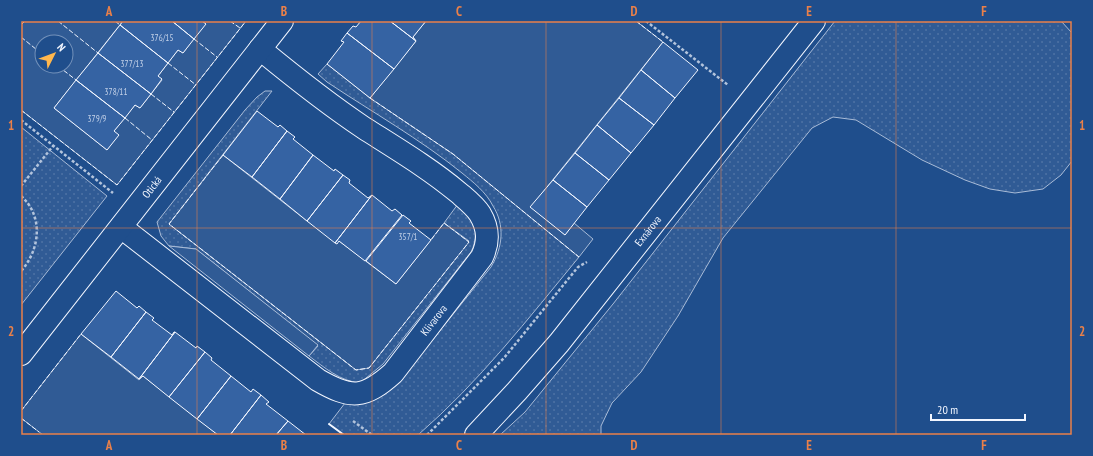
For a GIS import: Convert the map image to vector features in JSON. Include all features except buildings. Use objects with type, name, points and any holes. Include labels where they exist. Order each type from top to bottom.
[{"type":"street","name":"Otická","points":[[21,354],[282,21]]},
{"type":"street","name":"Exnárova","points":[[476,435],[559,343],[814,21]]},
{"type":"street","name":"Klivarova","points":[[121,227],[318,380],[332,388],[355,394],[366,392],[378,386],[393,373],[482,258],[488,237],[486,227],[480,214],[472,204],[444,180],[341,112],[260,49]]},
{"type":"path","points":[[646,21],[729,86]]},
{"type":"path","points":[[21,120],[115,194]]},
{"type":"path","points":[[21,186],[53,146]]},
{"type":"path","points":[[21,196],[30,207],[34,216],[37,236],[32,256],[21,271]]},
{"type":"path","points":[[348,418],[372,435]]},
{"type":"shaded area","points":[[25,21],[123,21],[54,108],[107,150],[118,135],[114,131],[135,105],[140,108],[162,80],[158,76],[178,50],[183,53],[205,24],[202,21],[246,21],[117,185],[21,110],[21,25]]},
{"type":"shaded area","points":[[426,21],[636,21],[663,42],[531,207],[565,235],[574,223],[593,239],[579,257],[453,154],[370,98],[416,41],[413,37]]},
{"type":"shaded area","points":[[835,21],[1061,21],[1072,33],[1072,161],[1061,175],[1043,189],[1015,193],[990,189],[965,180],[922,160],[856,120],[833,117],[812,128],[723,238],[678,316],[641,372],[612,403],[601,426],[601,435],[500,435],[525,412],[613,304]]},
{"type":"shaded area","points":[[327,64],[370,98],[453,154],[579,257],[522,327],[482,372],[462,394],[418,435],[344,435],[329,424],[345,403],[367,401],[379,397],[397,384],[491,267],[498,252],[501,228],[497,213],[487,196],[479,188],[430,149],[327,82],[318,74]]},
{"type":"shaded area","points":[[265,91],[272,91],[169,224],[356,370],[469,241],[444,223],[458,204],[470,215],[474,223],[475,238],[471,252],[383,364],[360,383],[339,377],[309,356],[318,346],[196,249],[169,246],[161,236],[157,222],[245,110]]},
{"type":"shaded area","points":[[21,127],[107,196],[21,305]]},
{"type":"shaded area","points":[[223,155],[307,221],[339,241],[396,284],[444,223],[469,242],[369,368],[356,370],[169,224]]},
{"type":"shaded area","points":[[169,246],[196,249],[318,345],[309,356]]},
{"type":"shaded area","points":[[81,334],[139,380],[143,376],[218,435],[43,435],[21,418],[21,411]]},
{"type":"fence","points":[[21,25],[25,21]]},
{"type":"fence","points":[[58,21],[98,53]]},
{"type":"fence","points":[[115,21],[120,25]]},
{"type":"fence","points":[[230,21],[240,28]]},
{"type":"fence","points":[[21,110],[117,185],[246,21]]},
{"type":"fence","points":[[636,21],[663,42]]},
{"type":"fence","points":[[21,37],[34,48]]},
{"type":"fence","points":[[194,39],[217,57]]},
{"type":"fence","points":[[168,63],[196,85]]},
{"type":"fence","points":[[68,74],[76,80]]},
{"type":"fence","points":[[151,94],[174,112]]},
{"type":"fence","points":[[370,98],[453,154],[579,257]]},
{"type":"fence","points":[[125,118],[152,140]]},
{"type":"fence","points":[[223,155],[169,224],[356,370],[369,368],[469,242],[444,223],[431,240]]},
{"type":"fence","points":[[21,411],[81,334]]},
{"type":"fence","points":[[21,418],[39,432]]},
{"type":"wall","points":[[329,424],[344,435]]}]
